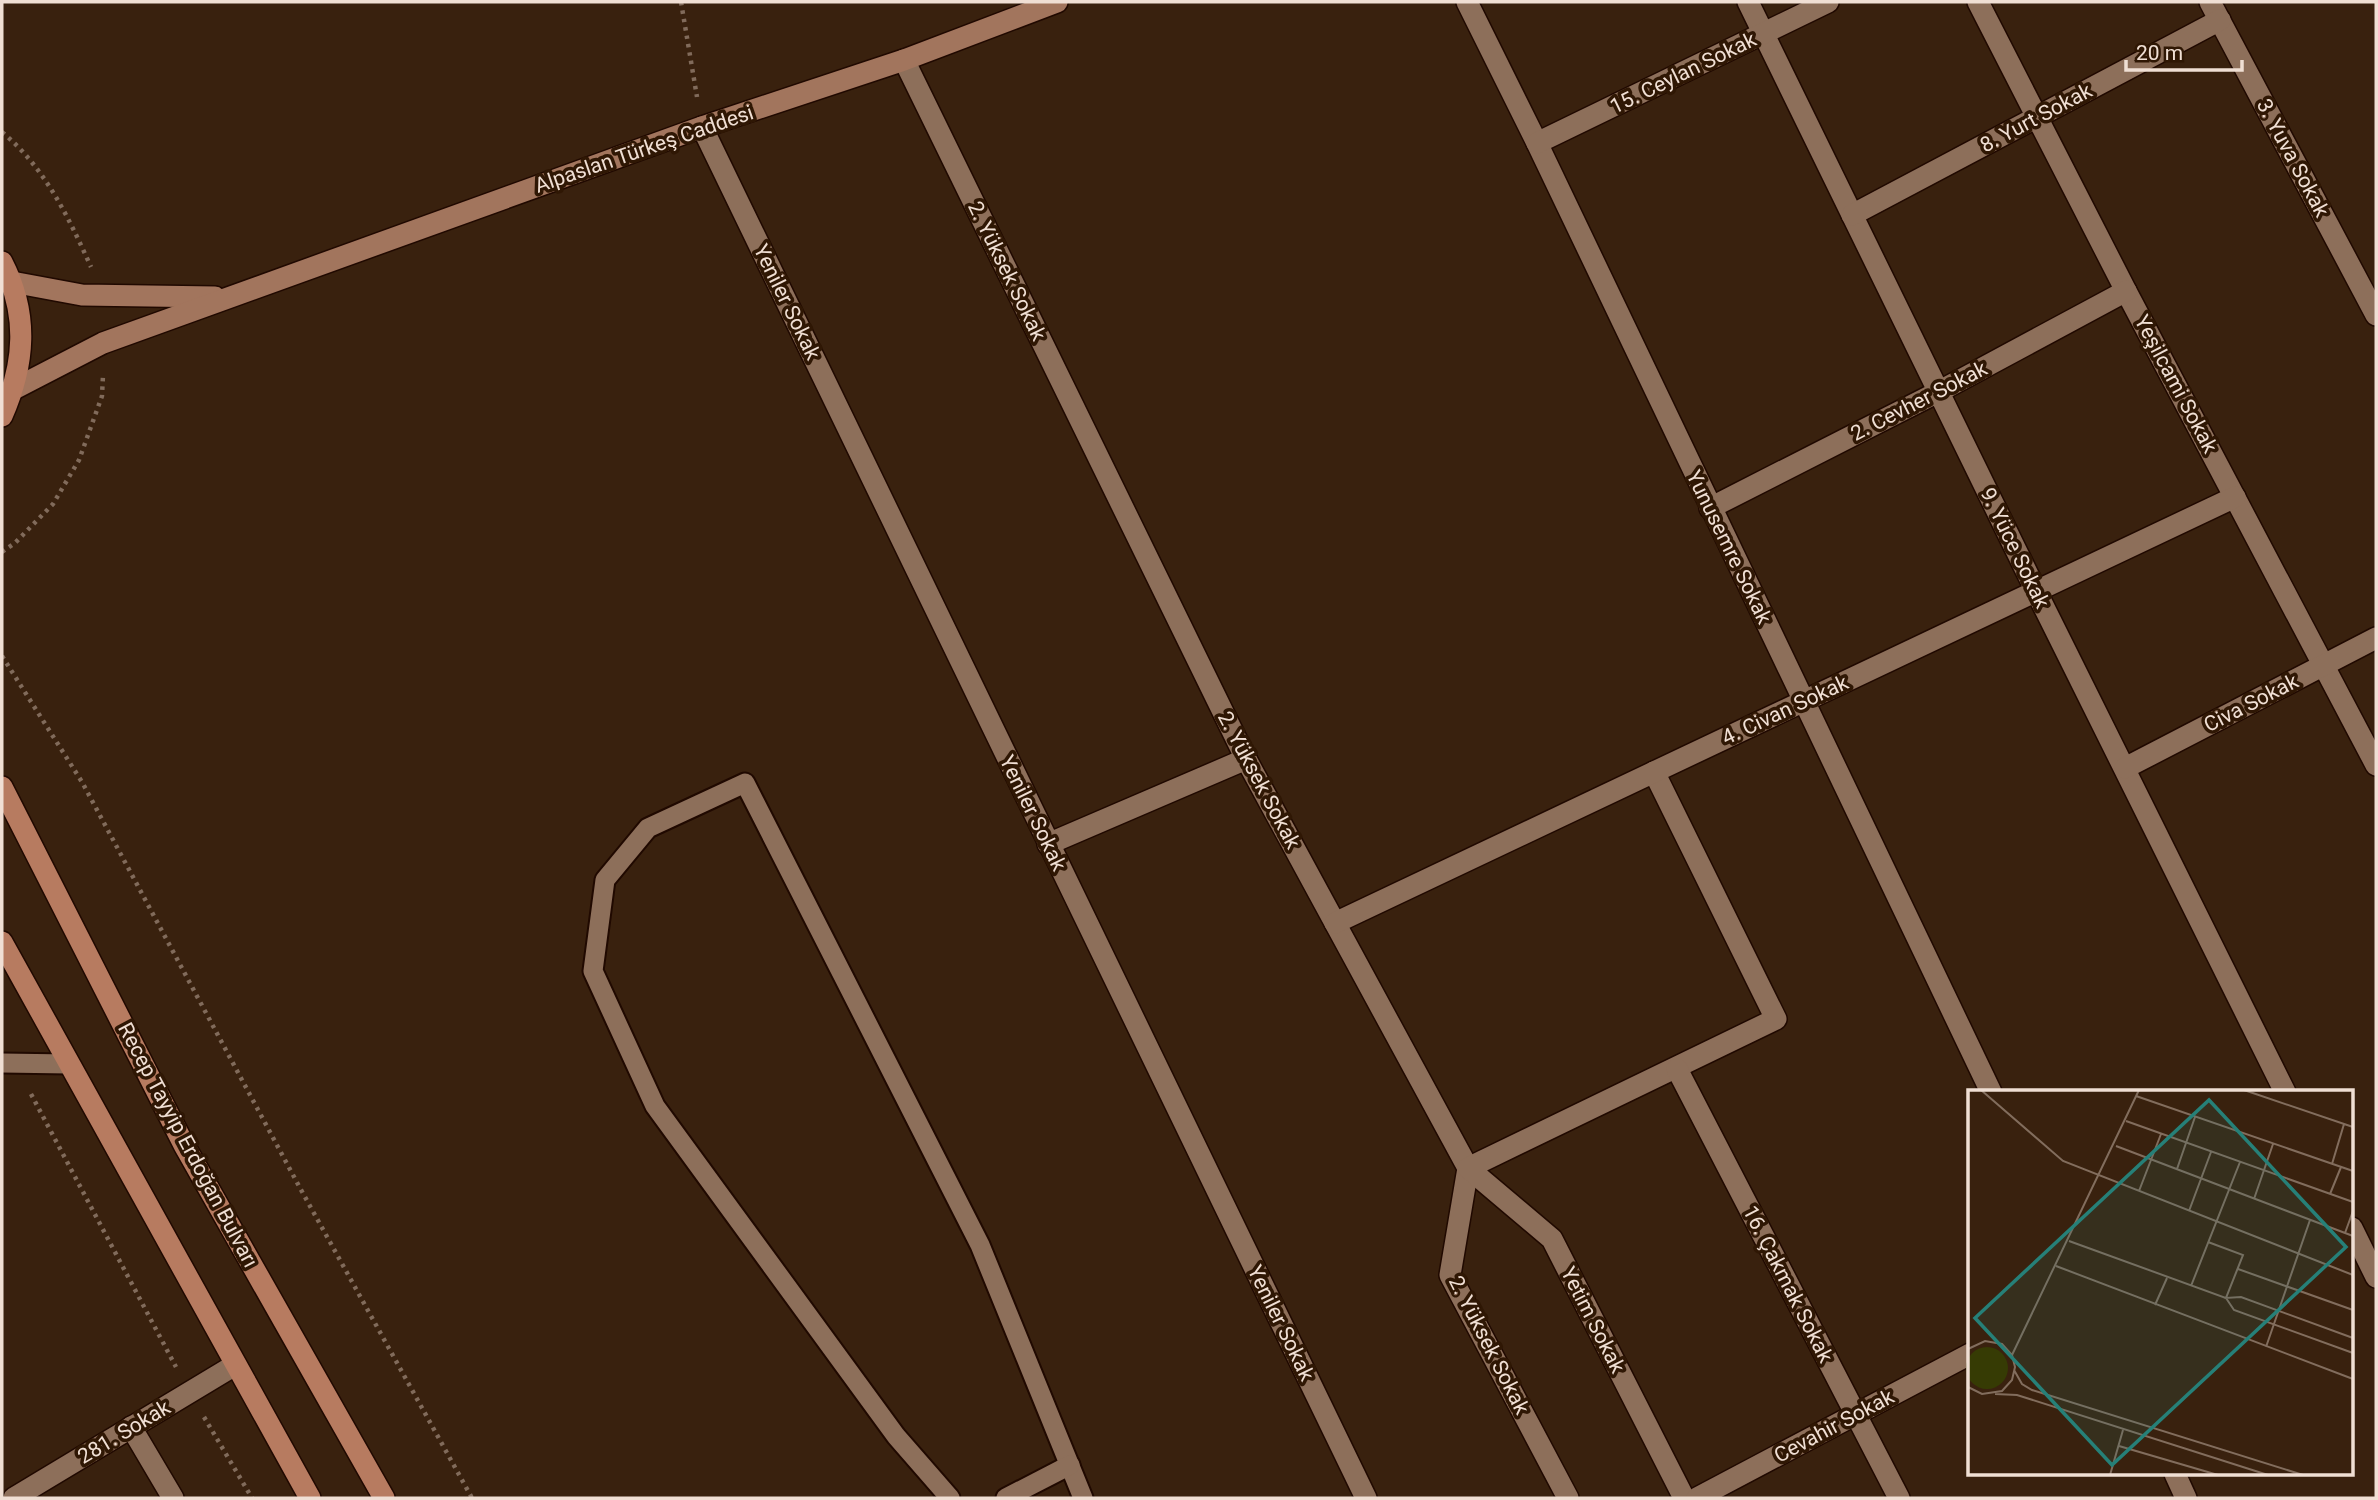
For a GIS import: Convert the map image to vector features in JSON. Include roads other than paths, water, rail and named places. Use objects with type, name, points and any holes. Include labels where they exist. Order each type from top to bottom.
[{"type":"main road","name":"Alpaslan Türkeş Caddesi","points":[[14,389],[103,343],[702,127],[904,60],[1057,2]]},
{"type":"main road","points":[[2,262],[12,282],[22,340],[14,389],[2,416]]},
{"type":"main road","name":"Alpaslan Türkeş Caddesi","points":[[12,282],[82,295],[231,297]]},
{"type":"main road","name":"Recep Tayyip Erdoğan Bulvarı","points":[[2,787],[184,1145],[384,1498]]},
{"type":"main road","points":[[2,942],[310,1498]]},
{"type":"street","name":"Yunusemre Sokak","points":[[1467,2],[1990,1090]]},
{"type":"street","name":"9. Yüce Sokak","points":[[1748,2],[2284,1090]]},
{"type":"street","name":"15. Ceylan Sokak","points":[[1537,144],[1828,2]]},
{"type":"street","name":"Yeşilcami Sokak","points":[[1978,2],[2126,291],[2376,765]]},
{"type":"street","name":"8. Yurt Sokak","points":[[1852,215],[2038,117],[2215,11]]},
{"type":"street","name":"3. Yuva Sokak","points":[[2215,11],[2376,315]]},
{"type":"street","name":"2. Yüksek Sokak","points":[[904,60],[1246,760],[1468,1168],[1450,1275],[1567,1498]]},
{"type":"street","name":"Yeniler Sokak","points":[[702,127],[1366,1498]]},
{"type":"street","name":"2. Cevher Sokak","points":[[1710,508],[1940,391],[2126,291]]},
{"type":"street","name":"4. Civan Sokak","points":[[1335,923],[2235,496]]},
{"type":"street","name":"Civa Sokak","points":[[2125,768],[2376,638]]},
{"type":"street","points":[[1048,844],[1246,760]]},
{"type":"street","points":[[1468,1168],[1776,1019],[1654,772]]},
{"type":"street","name":"16. Çakmak Sokak","points":[[1676,1069],[1899,1498]]},
{"type":"street","name":"Yetim Sokak","points":[[1468,1168],[1552,1239],[1684,1498]]},
{"type":"street","points":[[2354,1232],[2376,1277]]},
{"type":"street","name":"Cevahir Sokak","points":[[1697,1498],[1968,1355]]},
{"type":"street","name":"281. Sokak","points":[[14,1498],[235,1365]]},
{"type":"street","points":[[131,1427],[173,1498]]},
{"type":"street","points":[[2176,1476],[2186,1498]]},
{"type":"lane","points":[[950,1498],[896,1436],[655,1106],[593,971],[605,880],[648,828],[745,783],[980,1245],[1083,1498]]},
{"type":"lane","points":[[8,1063],[69,1064]]},
{"type":"lane","points":[[1006,1498],[1070,1465]]}]
